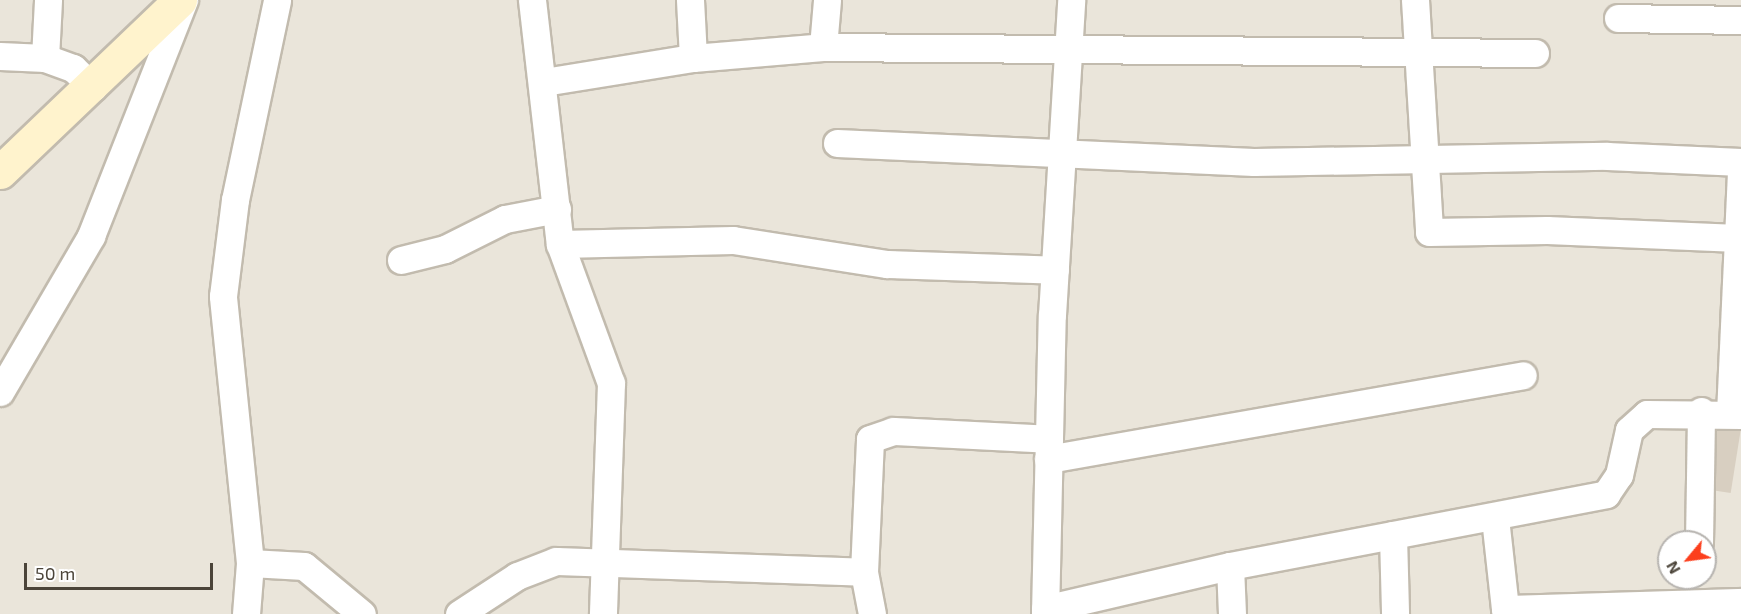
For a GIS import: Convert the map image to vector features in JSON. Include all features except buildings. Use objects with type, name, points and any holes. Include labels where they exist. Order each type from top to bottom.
[{"type":"street","points":[[45,58],[48,0]]},
{"type":"street","points":[[0,172],[93,87],[180,0]]},
{"type":"street","points":[[0,392],[91,236],[184,0]]},
{"type":"street","points":[[246,614],[250,563],[223,296],[235,200],[277,0]]},
{"type":"street","points":[[532,0],[544,82],[560,244],[611,383],[611,493],[603,563],[603,614]]},
{"type":"street","points":[[690,0],[693,58]]},
{"type":"street","points":[[823,47],[827,0]]},
{"type":"street","points":[[1071,0],[1064,155],[1055,270],[1045,612],[1230,566],[1495,518],[1606,494],[1616,482],[1629,430],[1636,422],[1660,411],[1701,411],[1735,415],[1741,169]]},
{"type":"street","points":[[1415,0],[1426,225],[1434,234],[1547,230],[1738,238]]},
{"type":"street","points":[[1618,18],[1741,20]]},
{"type":"street","points":[[544,82],[693,58],[823,47],[1070,53],[1535,53]]},
{"type":"street","points":[[0,56],[45,58],[73,68],[93,87]]},
{"type":"street","points":[[837,143],[1254,162],[1607,156],[1741,162]]},
{"type":"street","points":[[401,260],[445,249],[506,219],[557,208]]},
{"type":"street","points":[[560,244],[733,240],[887,264],[1055,270]]},
{"type":"street","points":[[872,614],[864,572],[868,444],[875,435],[893,431],[1048,449],[1523,375]]},
{"type":"street","points":[[1699,530],[1701,411]]},
{"type":"street","points":[[1495,518],[1505,611],[1602,611],[1698,590],[1741,602]]},
{"type":"street","points":[[1393,535],[1395,614]]},
{"type":"street","points":[[459,614],[536,568],[556,561],[864,572]]},
{"type":"street","points":[[250,563],[304,566],[362,614]]},
{"type":"street","points":[[1230,566],[1232,614]]},
{"type":"shaded area","points":[[0,0],[1741,0],[1741,614],[0,614]]}]
